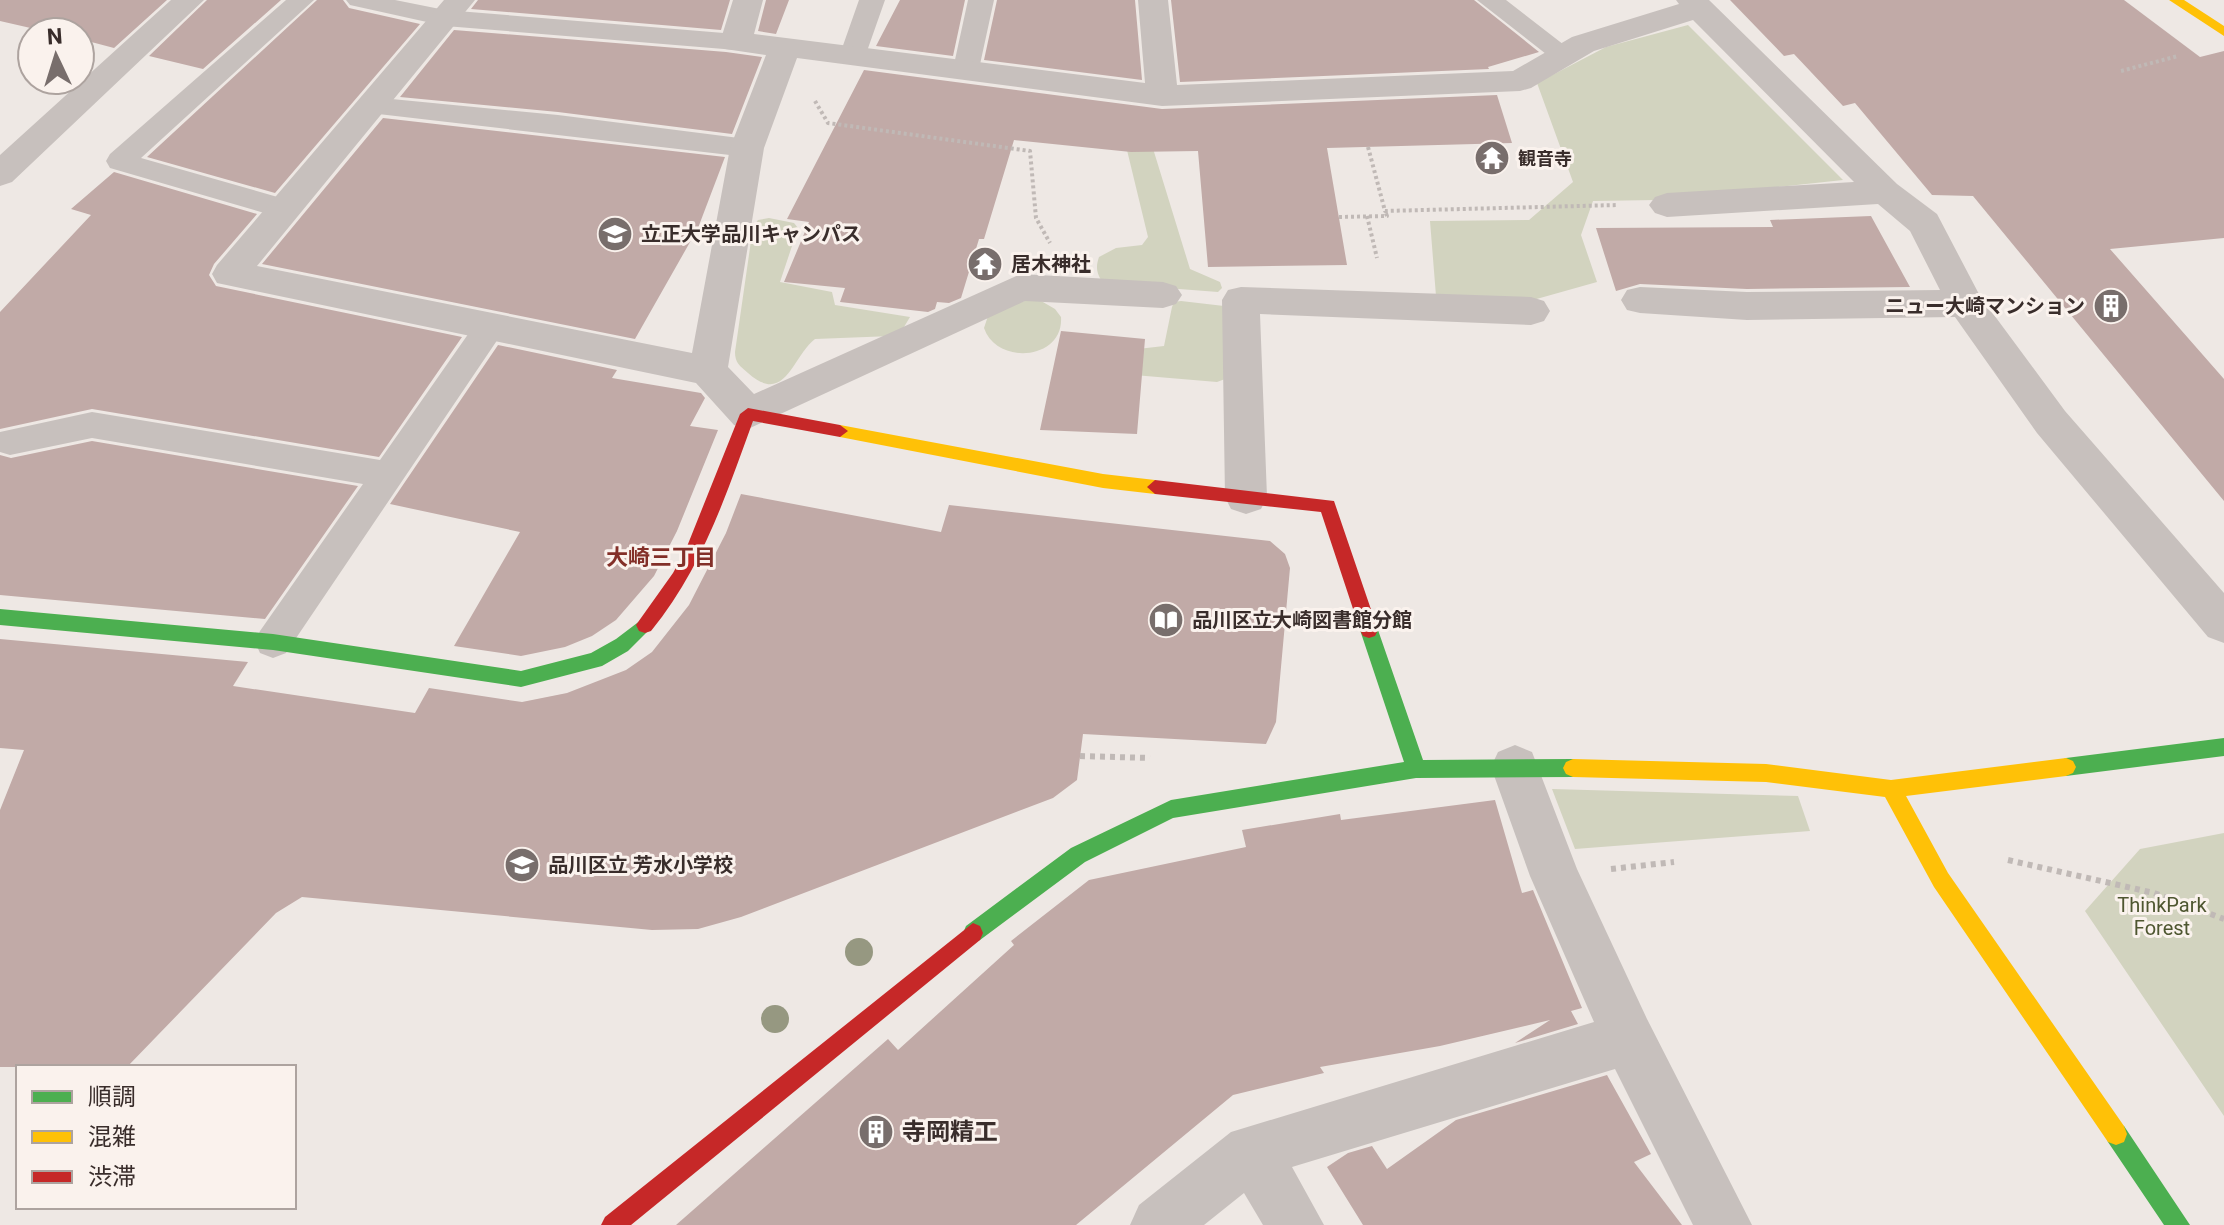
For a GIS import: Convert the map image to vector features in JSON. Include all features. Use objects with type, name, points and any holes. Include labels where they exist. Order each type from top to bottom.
[{"type":"street","points":[[0,174],[189,0]]},
{"type":"street","points":[[748,0],[736,42],[853,54],[1162,96],[1520,81],[1583,44],[1695,4],[1885,192],[1924,223],[1965,303],[2051,422],[2224,624]]},
{"type":"street","points":[[1153,0],[1162,96]]},
{"type":"street","points":[[2175,0],[2224,32]]},
{"type":"street","points":[[2198,0],[2224,17]]},
{"type":"street","points":[[452,9],[230,274],[708,371],[748,414],[1103,481],[1328,506],[1416,769]]},
{"type":"street","points":[[708,371],[747,148],[785,47]]},
{"type":"street","points":[[1667,205],[1885,192]]},
{"type":"street","points":[[0,617],[273,642],[521,679],[557,673],[614,650],[633,637],[664,605],[714,502],[748,414],[1021,287],[1163,295]]},
{"type":"street","points":[[1246,497],[1241,300],[1531,311]]},
{"type":"street","points":[[1640,300],[1747,306],[1965,303]]},
{"type":"street","points":[[613,1225],[951,949],[1078,855],[1171,809],[1416,769],[1515,767],[1766,773],[1891,789],[2224,747]]},
{"type":"street","points":[[1515,767],[1555,876],[1628,1038],[1723,1225]]},
{"type":"street","points":[[1891,789],[1941,880],[2178,1225]]},
{"type":"street","points":[[1159,1225],[1251,1152],[1628,1038]]},
{"type":"street","points":[[1251,1152],[1295,1225]]},
{"type":"lane","points":[[285,209],[120,161],[301,0]]},
{"type":"lane","points":[[359,0],[736,42]]},
{"type":"lane","points":[[853,54],[872,0]]},
{"type":"lane","points":[[966,69],[981,0]]},
{"type":"lane","points":[[1490,0],[1564,55]]},
{"type":"lane","points":[[371,106],[558,124],[747,148]]},
{"type":"lane","points":[[273,642],[385,474],[489,328]]},
{"type":"lane","points":[[3,446],[92,425],[385,474]]},
{"type":"path","points":[[785,47],[828,123],[1030,151],[1036,218],[1075,290]]},
{"type":"path","points":[[2121,71],[2190,53]]},
{"type":"path","points":[[1339,217],[1387,216],[1368,147]]},
{"type":"path","points":[[1385,211],[1667,205]]},
{"type":"path","points":[[1080,756],[1147,758]]},
{"type":"path","points":[[2008,860],[2154,893],[2224,919]]},
{"type":"green space","points":[[1688,25],[1843,180],[1657,200],[1593,201],[1581,235],[1597,282],[1533,300],[1436,296],[1430,221],[1529,220],[1573,182],[1537,83],[1606,47]]},
{"type":"green space","points":[[1143,116],[1190,269],[1220,282],[1222,288],[1218,292],[1114,284],[1099,277],[1099,257],[1116,248],[1142,245],[1148,237],[1119,117]]},
{"type":"green space","points":[[769,218],[794,223],[798,228],[780,282],[832,292],[835,305],[910,317],[901,332],[892,336],[815,339],[787,375],[771,384],[761,382],[745,371],[737,362],[735,352],[753,227],[758,220]]},
{"type":"green space","points":[[1036,298],[1055,309],[1061,317],[1059,331],[1052,342],[1028,353],[1015,353],[991,340],[984,328],[990,310]]},
{"type":"green space","points":[[1174,302],[1224,306],[1225,379],[1217,382],[1134,375],[1138,349],[1164,346],[1172,307]]},
{"type":"green space","points":[[1552,789],[1798,796],[1810,831],[1575,849]]},
{"type":"green space","name":"ThinkPark Forest","points":[[2224,833],[2224,1116],[2085,911],[2140,849]]},
{"type":"building","points":[[0,0],[167,0],[114,48],[96,43],[96,16],[16,16],[16,25],[0,21]]},
{"type":"building","points":[[207,0],[281,0],[203,69],[149,56]]},
{"type":"building","points":[[317,0],[343,0],[349,8],[420,24],[275,193],[147,157]]},
{"type":"building","points":[[478,0],[730,0],[721,30],[471,9]]},
{"type":"building","points":[[766,0],[789,0],[776,34],[758,31]]},
{"type":"building","points":[[900,0],[965,0],[953,56],[876,46]]},
{"type":"building","points":[[997,0],[1135,0],[1142,80],[984,60]]},
{"type":"building","points":[[1171,0],[1474,0],[1539,52],[1489,69],[1180,82]]},
{"type":"building","points":[[1730,0],[2124,0],[2200,57],[2224,51],[2224,238],[2110,249],[2224,379],[2224,501],[1973,196],[1932,195],[1855,103],[1843,106],[1794,54],[1784,56]]},
{"type":"building","points":[[454,30],[762,57],[732,134],[558,112],[400,97]]},
{"type":"building","points":[[864,70],[1162,109],[1497,95],[1512,143],[1327,148],[1347,265],[1208,267],[1198,151],[1131,152],[1014,140],[984,239],[979,239],[961,298],[949,303],[937,302],[935,309],[928,312],[840,302],[845,288],[784,282],[809,222],[787,219]]},
{"type":"building","points":[[383,118],[725,157],[698,228],[635,339],[262,264]]},
{"type":"building","points":[[114,172],[257,214],[214,264],[209,275],[216,286],[462,337],[379,457],[92,409],[0,429],[0,312],[91,215],[71,209]]},
{"type":"building","points":[[1871,216],[1910,287],[1747,289],[1640,284],[1616,291],[1596,228],[1773,227],[1770,220]]},
{"type":"building","points":[[1061,331],[1145,339],[1137,434],[1040,430]]},
{"type":"building","points":[[498,345],[617,370],[612,378],[701,393],[705,398],[690,426],[718,430],[677,531],[654,576],[616,620],[592,636],[565,647],[521,656],[454,646],[520,532],[390,504]]},
{"type":"building","points":[[92,441],[358,486],[265,619],[0,595],[0,455],[11,458]]},
{"type":"building","name":"品川区立 芳水小学校","points":[[741,494],[941,532],[949,505],[1270,541],[1285,554],[1290,568],[1276,722],[1266,744],[1083,734],[1077,780],[1053,798],[741,917],[698,929],[652,930],[302,897],[276,913],[129,1065],[0,1067],[0,810],[24,750],[0,748],[0,639],[248,662],[233,686],[415,713],[429,688],[522,702],[567,693],[626,670],[652,652],[689,605],[726,533]]},
{"type":"building","points":[[1495,800],[1522,893],[1533,890],[1582,1008],[1571,1011],[1578,1024],[1515,1043],[1550,1020],[1440,1046],[1320,1067],[1324,1073],[1233,1095],[1076,1225],[676,1225],[888,1039],[898,1050],[1014,945],[1011,941],[1089,880],[1246,847],[1242,830],[1340,814],[1341,820]]},
{"type":"building","points":[[1607,1075],[1651,1154],[1634,1162],[1682,1225],[1363,1225],[1327,1167],[1348,1153],[1372,1146],[1387,1169],[1456,1120]]},
{"type":"traffic: fast","points":[[0,617],[273,642],[521,679],[595,660],[622,645],[645,625]]},
{"type":"traffic: fast","points":[[1369,630],[1416,769]]},
{"type":"traffic: fast","points":[[2066,767],[2224,747]]},
{"type":"traffic: fast","points":[[973,933],[1078,855],[1171,809],[1416,769],[1573,768]]},
{"type":"traffic: fast","points":[[2116,1134],[2178,1225]]},
{"type":"traffic: slow","points":[[2175,0],[2224,32]]},
{"type":"traffic: slow","points":[[840,431],[1103,481],[1155,487]]},
{"type":"traffic: slow","points":[[1573,768],[1766,773],[1891,789],[2066,767]]},
{"type":"traffic: slow","points":[[1891,789],[1941,880],[2116,1134]]},
{"type":"traffic: jam","points":[[645,625],[664,603],[694,552],[748,414],[840,431]]},
{"type":"traffic: jam","points":[[1155,487],[1328,506],[1369,630]]},
{"type":"traffic: jam","points":[[613,1225],[973,933]]},
{"type":"place","name":"観音寺","points":[[1492,158]]},
{"type":"place","name":"立正大学品川キャンパス","points":[[615,234]]},
{"type":"place","name":"居木神社","points":[[985,264]]},
{"type":"place","name":"ニュー大崎マンション","points":[[2111,306]]},
{"type":"place","name":"品川区立大崎図書館分館","points":[[1166,620]]},
{"type":"place","name":"品川区立 芳水小学校","points":[[522,865]]},
{"type":"place","name":"寺岡精工","points":[[876,1132]]},
{"type":"district","name":"大崎三丁目","points":[[661,557]]}]
